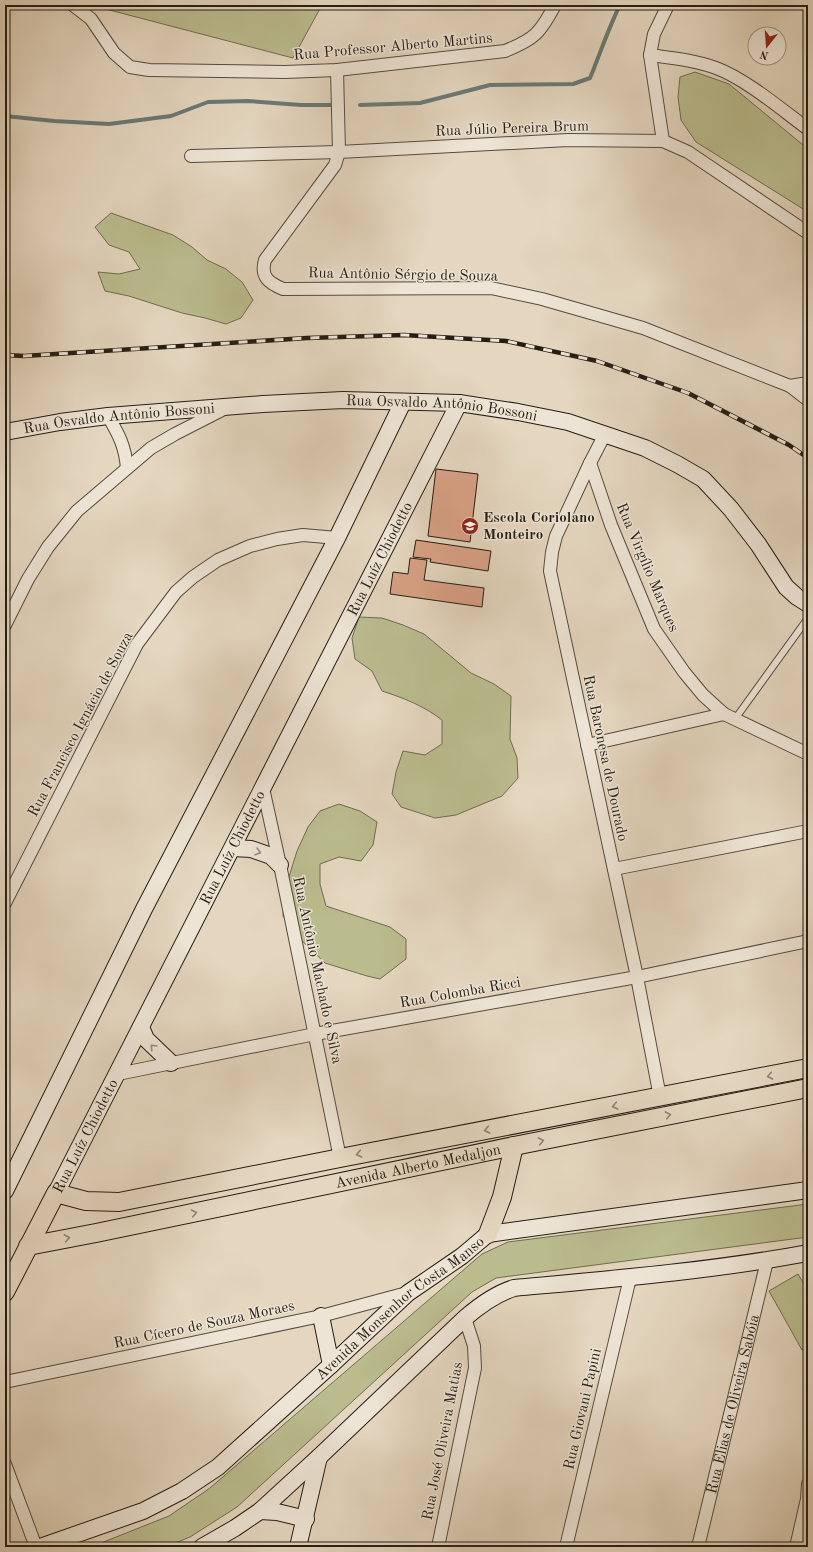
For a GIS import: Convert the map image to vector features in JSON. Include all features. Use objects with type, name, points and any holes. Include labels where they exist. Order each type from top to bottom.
[{"type":"main road","name":"Avenida Alberto Medaljon","points":[[56,1194],[86,1201],[119,1202],[808,1068]]},
{"type":"main road","name":"Avenida Alberto Medaljon","points":[[28,1246],[514,1146],[808,1088]]},
{"type":"main road","points":[[488,1234],[502,1197],[514,1146]]},
{"type":"main road","name":"Rua Luíz Chiodetto","points":[[5,1292],[56,1194]]},
{"type":"street","name":"Rua Professor Alberto Martins","points":[[73,5],[91,19],[114,52],[130,67],[149,70],[178,71],[285,72],[337,70],[505,51],[525,44],[535,37],[543,27],[555,5]]},
{"type":"street","points":[[663,140],[650,56],[654,34],[668,5]]},
{"type":"street","points":[[650,56],[679,59],[716,68],[739,79],[808,129]]},
{"type":"street","name":"Rua Antônio Sérgio de Souza","points":[[337,70],[339,152],[335,166],[265,260],[263,266],[264,273],[267,280],[272,285],[283,289],[491,288],[542,299],[643,328],[790,386]]},
{"type":"street","name":"Rua Júlio Pereira Brum","points":[[191,156],[339,152],[568,140],[663,140],[688,152],[808,233]]},
{"type":"street","points":[[790,386],[808,383]]},
{"type":"street","points":[[790,386],[808,400]]},
{"type":"street","name":"Rua Osvaldo Antônio Bossoni","points":[[5,432],[60,422],[108,416],[263,404],[343,400],[459,403],[560,420],[645,448],[677,464],[703,480],[735,515],[758,544],[786,587],[808,604]]},
{"type":"street","points":[[5,1191],[144,909],[337,538],[403,402]]},
{"type":"street","name":"Rua Luíz Chiodetto","points":[[56,1194],[459,403]]},
{"type":"street","points":[[5,625],[28,579],[48,548],[77,511],[151,448],[228,407]]},
{"type":"street","points":[[108,416],[119,435],[126,452],[127,468]]},
{"type":"street","name":"Rua Baronesa de Dourado","points":[[606,434],[590,463],[556,536],[552,552],[550,571],[637,977],[660,1098]]},
{"type":"street","name":"Rua Virgílio Marques","points":[[590,463],[611,525],[654,629],[684,672],[703,695],[729,717],[808,754]]},
{"type":"street","name":"Rua Francisco Ignácio de Souza","points":[[5,903],[137,644],[176,592],[193,577],[218,560],[250,546],[277,539],[303,535],[337,538]]},
{"type":"street","points":[[587,745],[729,717]]},
{"type":"street","name":"Rua Antônio Machado e Silva","points":[[263,788],[340,1158]]},
{"type":"street","points":[[614,869],[808,831]]},
{"type":"street","points":[[233,848],[251,850],[271,856],[280,865]]},
{"type":"street","name":"Rua Colomba Ricci","points":[[118,1074],[315,1034],[637,977],[808,942]]},
{"type":"street","points":[[141,1027],[146,1039],[171,1063]]},
{"type":"street","name":"Avenida Monsenhor Costa Manso","points":[[40,1547],[143,1511],[182,1491],[218,1466],[331,1365],[408,1293],[462,1256],[488,1234],[808,1190]]},
{"type":"street","points":[[202,1547],[235,1528],[260,1511],[465,1318],[491,1298],[514,1288],[630,1278],[767,1260],[808,1253]]},
{"type":"street","name":"Rua Elias de Oliveira Sabóia","points":[[698,1547],[767,1260]]},
{"type":"street","name":"Rua Giovani Papini","points":[[566,1547],[630,1278]]},
{"type":"street","name":"Rua Cícero de Souza Moraes","points":[[5,1382],[321,1316],[408,1293]]},
{"type":"street","points":[[321,1316],[331,1365]]},
{"type":"street","name":"Rua José Oliveira Matias","points":[[438,1547],[475,1368],[474,1346],[465,1318]]},
{"type":"street","points":[[298,1547],[306,1518],[319,1457]]},
{"type":"street","points":[[6,1470],[36,1547]]},
{"type":"street","points":[[796,1547],[808,1499],[808,1484]]},
{"type":"street","points":[[260,1511],[277,1512],[306,1518]]},
{"type":"lane","points":[[729,717],[808,618]]},
{"type":"green space","points":[[96,5],[322,5],[293,58],[98,7]]},
{"type":"green space","points":[[695,72],[729,84],[808,149],[808,212],[696,142],[681,120],[678,97],[680,77]]},
{"type":"green space","points":[[111,213],[173,235],[192,247],[207,260],[226,269],[242,282],[253,300],[241,318],[226,324],[182,313],[129,296],[105,291],[98,272],[119,274],[140,269],[129,252],[109,245],[95,227]]},
{"type":"green space","points":[[359,617],[382,618],[424,634],[471,673],[494,684],[511,696],[510,739],[517,758],[518,778],[502,796],[456,815],[435,818],[401,807],[392,794],[396,772],[403,751],[425,755],[442,744],[442,720],[414,703],[382,691],[372,671],[355,659],[352,638]]},
{"type":"green space","points":[[339,804],[360,811],[377,822],[373,845],[361,861],[339,857],[320,864],[320,884],[326,906],[390,927],[406,939],[406,959],[380,979],[325,963],[294,933],[283,916],[284,893],[297,851],[308,827],[320,811]]},
{"type":"green space","points":[[808,1204],[808,1237],[496,1278],[472,1292],[237,1507],[190,1537],[166,1547],[91,1547],[169,1516],[210,1488],[482,1254],[508,1242]]},
{"type":"green space","points":[[798,1274],[808,1291],[808,1347],[802,1350],[769,1291]]},
{"type":"building","points":[[436,469],[478,474],[470,542],[428,536]]},
{"type":"building","points":[[416,540],[491,551],[488,571],[430,562],[431,559],[413,557]]},
{"type":"building","points":[[410,558],[427,560],[424,580],[484,588],[482,607],[390,594],[393,572],[408,574]]},
{"type":"waterway","points":[[360,105],[420,103],[490,85],[573,84],[590,78],[620,5]]},
{"type":"waterway","points":[[5,116],[54,121],[109,124],[171,116],[208,102],[248,101],[301,105],[333,105]]},
{"type":"railway","points":[[5,355],[24,356],[307,338],[404,335],[506,341],[597,361],[688,393],[789,445],[808,458]]},
{"type":"place","name":"Escola Coriolano Monteiro","points":[[470,526]]}]
